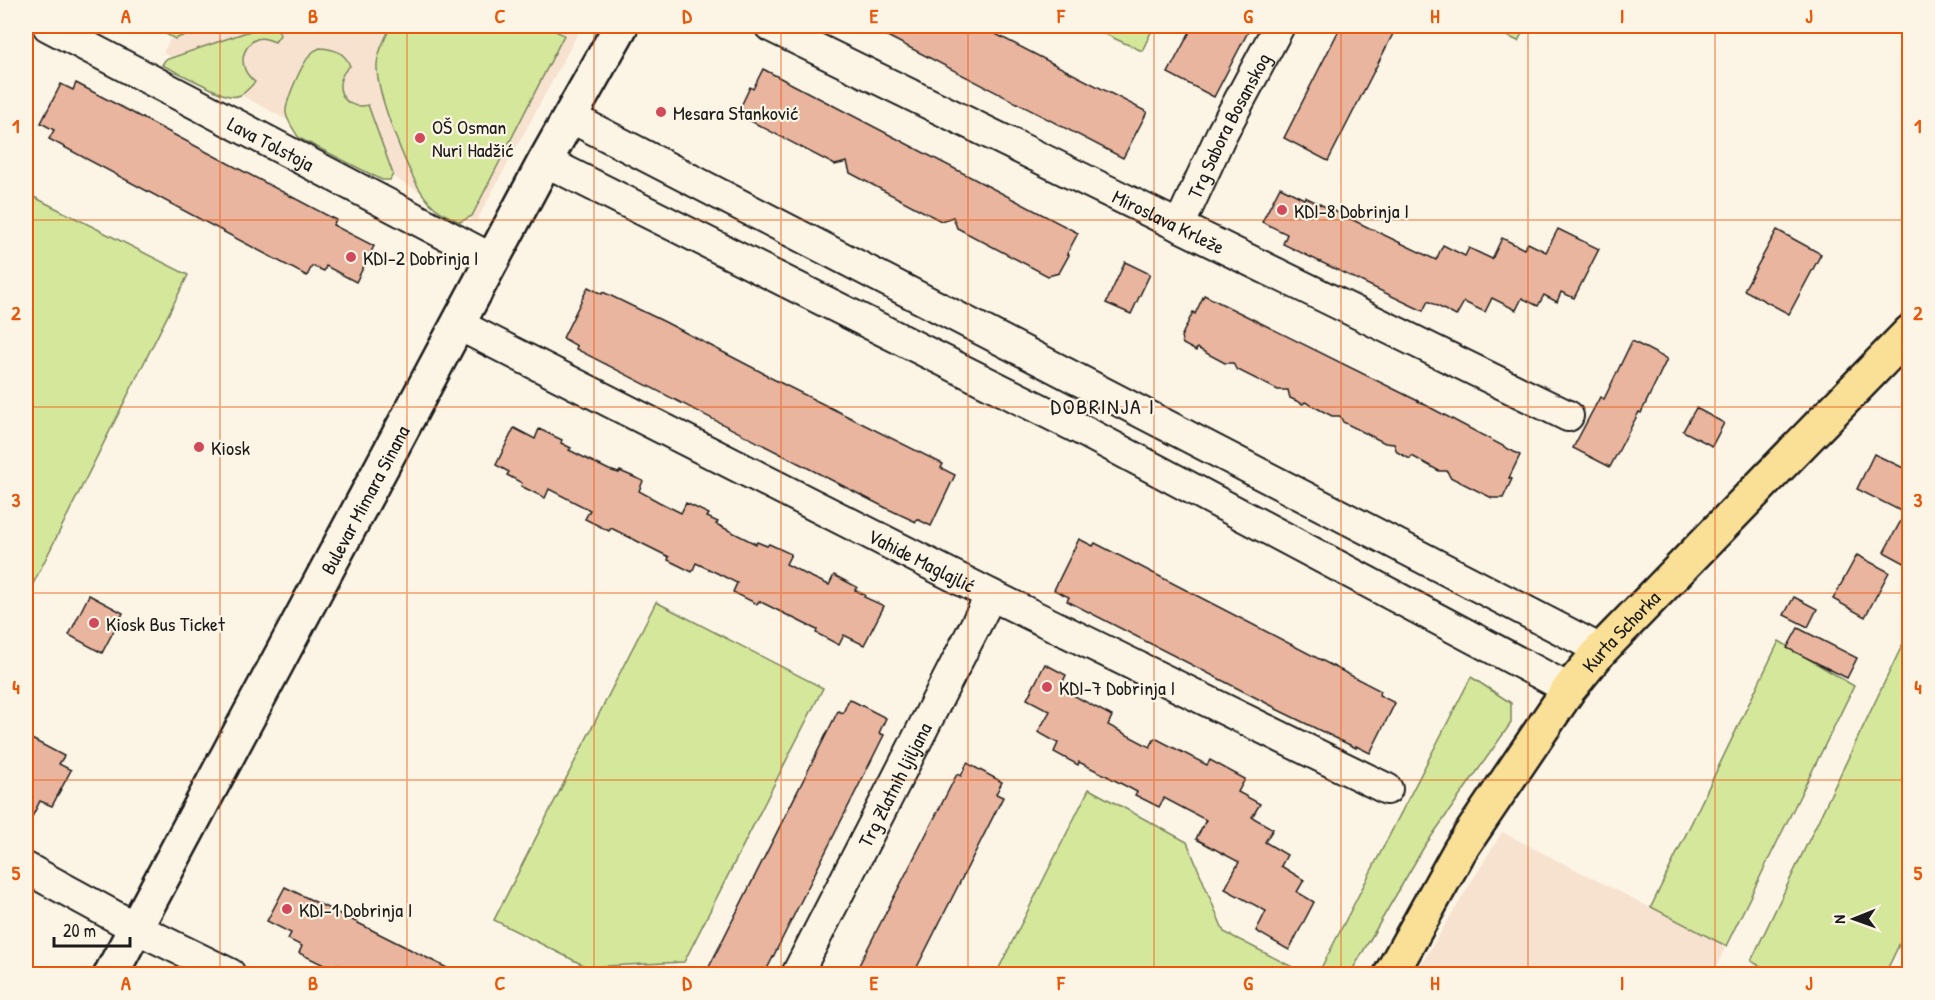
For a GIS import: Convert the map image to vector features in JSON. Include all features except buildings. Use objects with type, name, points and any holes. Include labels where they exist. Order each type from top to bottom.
[{"type":"main road","name":"Kurta Schorka","points":[[1391,975],[1460,850],[1569,689],[1601,650],[1910,332]]},
{"type":"street","name":"Lava Tolstoja","points":[[48,26],[494,260]]},
{"type":"street","name":"Bulevar Mimara Sinana","points":[[111,975],[545,161],[621,26]]},
{"type":"street","name":"Miroslava Krleže","points":[[770,26],[1568,416]]},
{"type":"street","name":"Trg Sabora Bosanskog","points":[[1179,226],[1221,135],[1279,26]]},
{"type":"street","points":[[570,117],[1601,650]]},
{"type":"street","points":[[545,161],[1078,428],[1569,689]]},
{"type":"street","name":"Vahide Maglajlić","points":[[459,325],[991,595],[1387,789]]},
{"type":"street","name":"Trg Zlatnih ljiljana","points":[[797,975],[991,595]]},
{"type":"street","points":[[26,868],[136,928],[230,975]]},
{"type":"shaded area","name":"OŠ Osman Nuri Hadžić","points":[[177,26],[582,26],[476,222],[163,53]]},
{"type":"shaded area","points":[[1502,832],[1726,946],[1713,974],[1415,974]]},
{"type":"green space","points":[[170,26],[208,26],[175,39],[166,34]]},
{"type":"green space","points":[[264,26],[277,26],[280,35],[275,42],[261,38],[251,42],[248,46],[243,62],[248,76],[255,82],[240,95],[222,94],[162,65],[165,60]]},
{"type":"green space","points":[[391,26],[545,26],[564,35],[472,216],[460,222],[443,214],[421,192],[396,138],[383,99],[377,69],[381,47]]},
{"type":"green space","points":[[1087,26],[1154,26],[1142,51]]},
{"type":"green space","points":[[1486,26],[1526,26],[1518,41]]},
{"type":"green space","points":[[320,48],[338,52],[348,61],[350,66],[341,80],[342,94],[351,104],[368,105],[393,174],[390,180],[382,180],[299,138],[289,122],[286,107],[295,82],[308,57]]},
{"type":"green space","points":[[26,193],[188,275],[26,598]]},
{"type":"green space","points":[[656,602],[823,688],[684,962],[587,967],[494,920]]},
{"type":"green space","points":[[1909,631],[1909,924],[1885,974],[1774,974],[1751,961]]},
{"type":"green space","points":[[1779,641],[1854,686],[1726,946],[1651,907]]},
{"type":"green space","points":[[1471,677],[1511,703],[1511,723],[1424,847],[1350,974],[1318,974]]},
{"type":"green space","points":[[1089,789],[1187,842],[1224,932],[1306,974],[996,974]]},
{"type":"place","name":"Mesara Stanković","points":[[661,112]]},
{"type":"place","name":"OŠ Osman Nuri Hadžić","points":[[420,138]]},
{"type":"place","name":"KDI-8 Dobrinja I","points":[[1282,210]]},
{"type":"place","name":"KDI-2 Dobrinja I","points":[[351,257]]},
{"type":"place","name":"Kiosk","points":[[199,447]]},
{"type":"place","name":"Kiosk Bus Ticket","points":[[94,623]]},
{"type":"place","name":"KDI-7 Dobrinja I","points":[[1047,687]]},
{"type":"place","name":"KDI-1 Dobrinja I","points":[[287,909]]},
{"type":"district","name":"DOBRINJA I","points":[[1103,406]]}]
